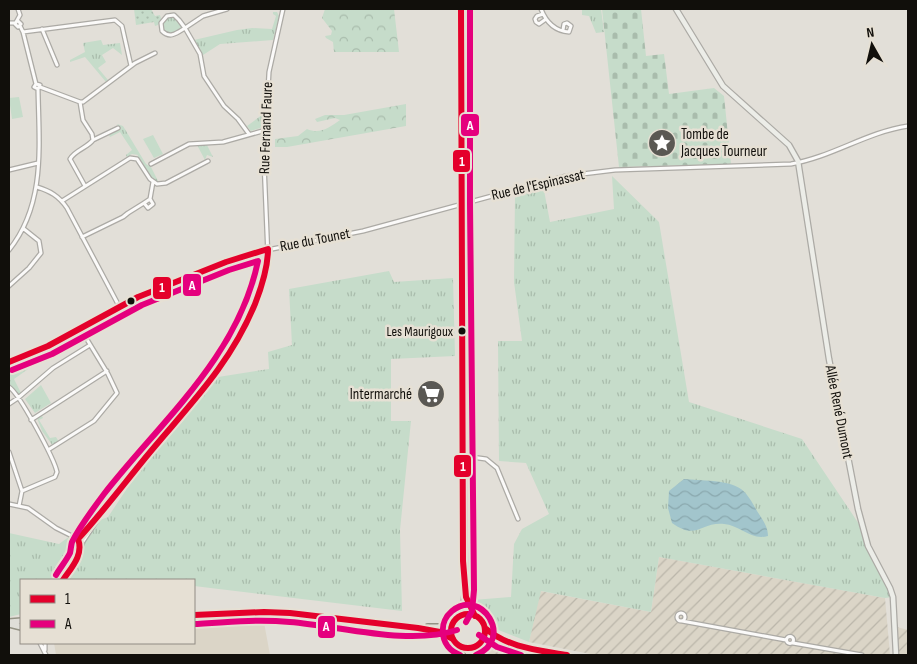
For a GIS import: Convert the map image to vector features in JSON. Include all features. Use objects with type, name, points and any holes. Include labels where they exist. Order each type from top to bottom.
[{"type":"main road","points":[[195,615],[264,612],[290,613],[418,628],[440,632],[453,639]]},
{"type":"main road","points":[[418,628],[440,627],[466,614],[479,618],[485,628],[495,637],[516,644],[567,655]]},
{"type":"main road","points":[[456,620],[451,633],[462,655]]},
{"type":"main road","points":[[469,655],[484,636],[485,628]]},
{"type":"main road","points":[[458,645],[467,648],[492,642],[550,655]]},
{"type":"street","points":[[16,22],[20,15],[18,9]]},
{"type":"street","points":[[227,9],[203,16],[184,28],[174,35],[167,35],[162,30],[160,23],[167,16],[174,15],[179,20],[184,28],[200,54],[204,76],[224,106],[238,119],[249,134]]},
{"type":"street","name":"Rue Fernand Faure","points":[[99,516],[146,457],[194,403],[224,362],[248,320],[262,286],[268,249],[264,182],[268,72],[283,9]]},
{"type":"street","points":[[456,620],[463,609],[465,590],[461,204],[462,9]]},
{"type":"street","points":[[541,9],[546,19],[557,29],[563,30]]},
{"type":"street","points":[[676,9],[723,86],[785,141],[794,152],[798,163]]},
{"type":"street","points":[[543,14],[537,16],[536,22],[539,24],[546,19]]},
{"type":"street","points":[[23,32],[115,20],[122,26],[131,66]]},
{"type":"street","points":[[9,24],[16,22],[21,24],[36,84],[34,87],[80,102],[87,100],[141,59],[155,53]]},
{"type":"street","points":[[42,29],[57,65]]},
{"type":"street","points":[[9,250],[24,229],[37,186],[39,88]]},
{"type":"street","points":[[80,102],[82,115],[93,140]]},
{"type":"street","name":"Rue de l'Espinassat","points":[[461,204],[566,176],[590,172],[777,166],[798,163],[866,137],[908,126]]},
{"type":"street","points":[[85,186],[70,159],[74,153],[89,145],[93,140],[118,128]]},
{"type":"street","points":[[152,164],[189,144],[223,142],[266,130]]},
{"type":"street","points":[[62,201],[126,160],[134,158],[139,161],[153,182],[157,184],[166,183],[208,161]]},
{"type":"street","points":[[9,170],[38,163]]},
{"type":"street","name":"Allée René Dumont","points":[[798,163],[829,359],[856,500],[868,546],[893,597],[896,655]]},
{"type":"street","points":[[144,203],[146,208],[151,208],[153,204],[150,199],[153,182]]},
{"type":"street","points":[[37,186],[49,190],[62,201],[120,306]]},
{"type":"street","points":[[82,237],[123,218],[128,212],[150,199]]},
{"type":"street","name":"Rue du Tounet","points":[[9,362],[32,354],[120,306],[166,285],[226,262],[268,249],[363,231],[461,204]]},
{"type":"street","points":[[9,286],[30,268],[41,253],[39,241],[24,229]]},
{"type":"street","points":[[48,450],[94,420],[116,396],[117,391],[107,372],[80,328]]},
{"type":"street","points":[[9,404],[53,368],[90,345]]},
{"type":"street","points":[[31,420],[107,372]]},
{"type":"street","points":[[9,387],[12,388],[48,450],[57,474],[55,478],[22,490]]},
{"type":"street","points":[[9,452],[22,490],[19,506]]},
{"type":"street","points":[[463,456],[486,459],[497,468],[518,519]]},
{"type":"street","points":[[9,504],[28,508],[56,528],[78,539],[80,546],[79,554],[64,579]]},
{"type":"street","points":[[78,539],[99,516]]},
{"type":"street","points":[[80,546],[99,516]]},
{"type":"street","points":[[465,590],[470,608],[475,616]]},
{"type":"street","points":[[682,621],[786,640],[789,636],[792,638],[793,643],[862,655]]},
{"type":"shaded area","points":[[659,557],[885,598],[890,655],[596,655],[529,642],[540,591],[651,612]]},
{"type":"shaded area","points":[[263,617],[270,655],[56,655],[54,644],[195,644],[195,623]]},
{"type":"shaded area","points":[[897,627],[908,630],[908,655],[899,655],[896,646]]},
{"type":"shaded area","points":[[486,646],[535,655],[475,655],[476,652]]},
{"type":"green space","points":[[134,9],[151,9],[155,16],[160,15],[161,19],[158,25],[155,26],[154,22],[136,25]]},
{"type":"green space","points":[[325,9],[394,9],[399,52],[334,52],[333,42],[325,36],[331,35],[332,31],[322,18]]},
{"type":"green space","points":[[582,9],[601,9],[604,32],[596,33],[589,16],[582,15]]},
{"type":"green space","points":[[602,9],[641,9],[646,56],[664,54],[669,94],[714,88],[724,96],[731,164],[619,167]]},
{"type":"green space","points":[[273,12],[277,12],[279,16],[273,40],[220,44],[203,55],[194,40],[237,30],[252,28],[272,29],[276,16]]},
{"type":"green space","points":[[171,16],[182,27],[172,34],[166,33],[162,27],[163,20]]},
{"type":"green space","points":[[101,40],[103,45],[120,43],[122,55],[113,48],[102,55],[106,62],[98,68],[108,80],[106,82],[85,57],[70,62],[70,60],[85,52],[83,43]]},
{"type":"green space","points":[[263,92],[263,127],[251,131],[247,126],[262,115]]},
{"type":"green space","points":[[19,97],[23,117],[12,119],[9,98]]},
{"type":"green space","points":[[406,104],[406,126],[287,147],[275,147],[275,139],[298,136],[307,129],[321,131],[340,120],[335,118],[317,122],[315,119],[325,115],[344,115]]},
{"type":"green space","points":[[117,124],[123,126],[146,164],[151,167],[159,183],[152,179],[140,159],[137,158],[138,155],[132,154],[127,157],[126,155],[132,150],[120,132],[110,137],[109,135],[120,128]]},
{"type":"green space","points":[[153,135],[163,154],[154,158],[143,139]]},
{"type":"green space","points":[[197,145],[207,145],[213,157],[207,155],[205,160]]},
{"type":"green space","points":[[612,176],[659,222],[689,402],[802,439],[863,530],[893,597],[885,598],[659,557],[651,612],[541,591],[529,642],[488,626],[473,600],[511,597],[514,544],[522,529],[549,514],[526,463],[499,461],[498,341],[522,341],[514,282],[515,195],[543,185],[550,222],[614,209]]},
{"type":"green space","points":[[389,271],[394,282],[453,278],[455,356],[391,359],[391,421],[411,421],[400,530],[402,611],[195,586],[195,579],[20,579],[20,614],[9,617],[9,533],[59,544],[84,526],[108,517],[138,472],[218,377],[269,369],[268,352],[292,345],[289,289]]},
{"type":"green space","points":[[81,334],[14,379],[21,393],[18,396],[12,387],[9,386],[9,367],[47,352]]},
{"type":"green space","points":[[41,385],[51,403],[35,413],[25,399]]},
{"type":"green space","points":[[42,416],[43,418],[39,420],[50,438],[56,437],[59,442],[53,446],[42,431],[37,418]]},
{"type":"water","points":[[684,479],[728,483],[741,489],[748,496],[763,520],[768,536],[751,535],[724,524],[716,524],[693,531],[680,528],[672,523],[668,508],[669,491]]},
{"type":"transit line","name":"1","points":[[461,9],[463,561],[466,597],[475,616]]},
{"type":"transit line","name":"A","points":[[466,622],[472,611],[474,590],[470,9]]},
{"type":"transit line","name":"1","points":[[9,362],[48,346],[138,297],[226,262],[268,249],[266,270],[260,290],[245,327],[233,347],[192,403],[78,539],[78,556],[64,579]]},
{"type":"transit line","name":"A","points":[[12,370],[52,354],[142,305],[229,270],[258,261],[248,296],[234,328],[216,357],[173,413],[100,499],[75,536],[70,553],[56,575]]},
{"type":"transit line","name":"A","points":[[460,655],[453,651],[444,640],[443,629],[448,615],[463,605],[483,610],[490,618],[493,628],[493,638],[487,648],[476,655]]},
{"type":"transit line","name":"1","points":[[195,615],[264,612],[290,613],[418,628],[440,632],[453,639]]},
{"type":"transit line","name":"1","points":[[468,614],[480,619],[485,631],[480,643],[468,648],[456,643],[451,631],[456,619],[468,614]]},
{"type":"transit line","name":"A","points":[[195,624],[278,621],[396,636],[438,634],[457,630]]},
{"type":"transit line","name":"1","points":[[485,628],[494,635],[514,644],[535,650],[567,655]]},
{"type":"transit line","name":"A","points":[[479,635],[497,647],[521,655]]},
{"type":"place","name":"Tombe de Jacques Tourneur","points":[[662,143]]},
{"type":"place","name":"Les Maurigoux","points":[[462,331]]},
{"type":"place","name":"Intermarché","points":[[431,394]]}]
